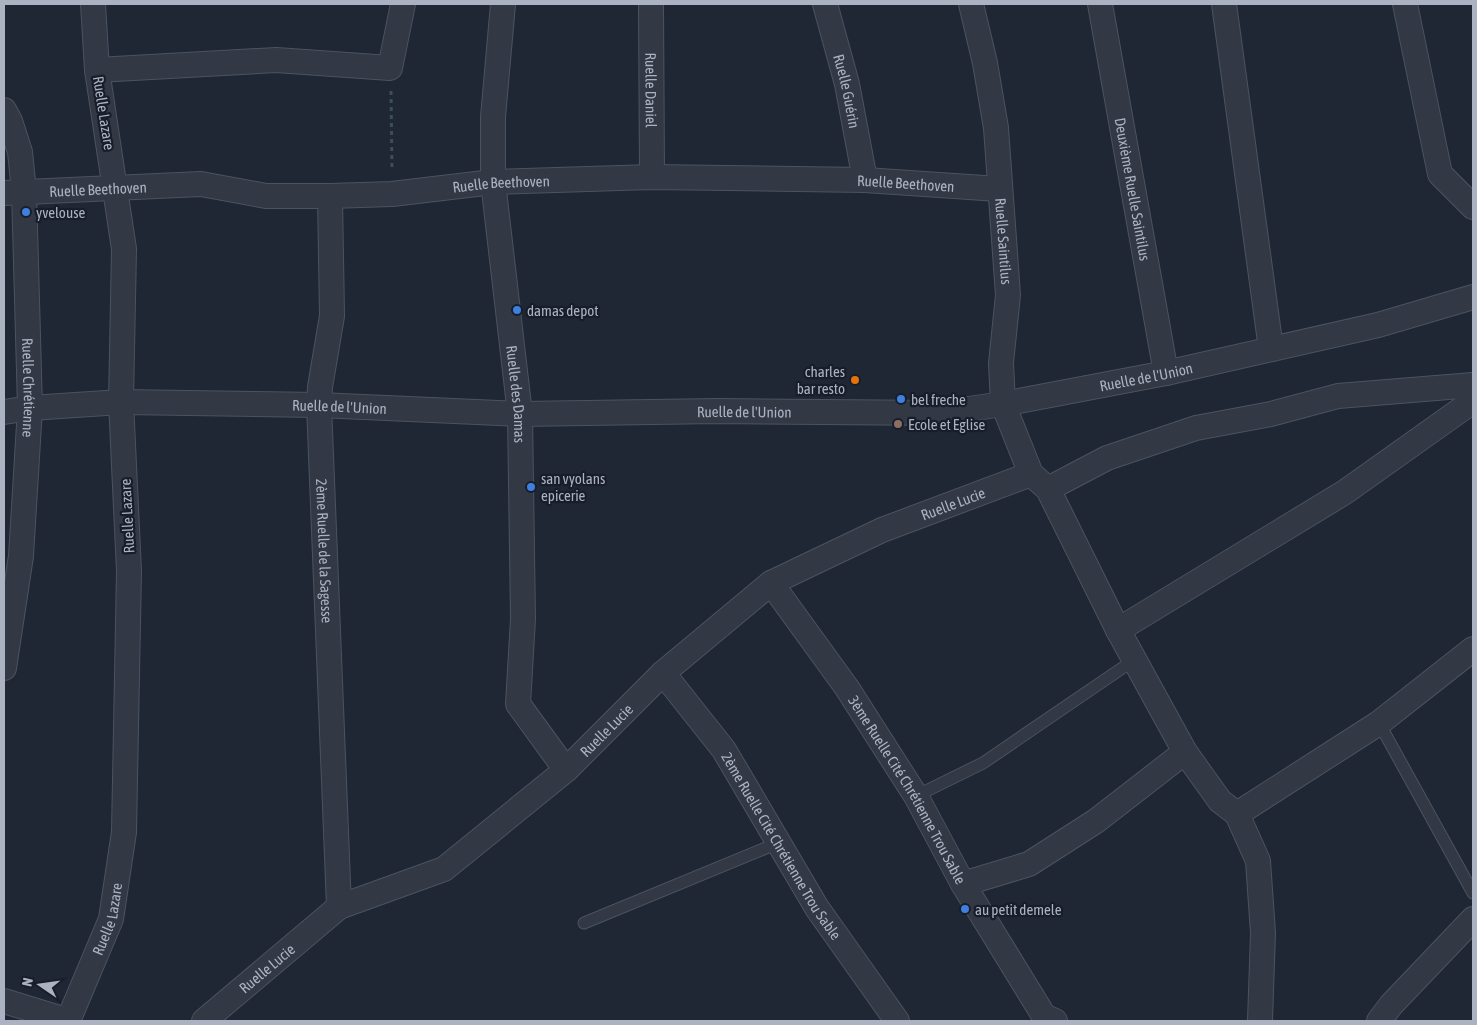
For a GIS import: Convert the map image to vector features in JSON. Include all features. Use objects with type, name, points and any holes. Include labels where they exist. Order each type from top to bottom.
[{"type":"street","name":"Ruelle Lazare","points":[[69,1021],[111,919],[124,832],[129,571],[121,402],[124,249],[97,70],[93,4]]},
{"type":"street","points":[[97,70],[276,60],[390,68],[403,4]]},
{"type":"street","name":"Ruelle des Damas","points":[[503,4],[493,117],[493,182],[520,414],[522,619],[518,704],[566,770]]},
{"type":"street","name":"Ruelle Daniel","points":[[651,4],[652,177]]},
{"type":"street","name":"Ruelle Guérin","points":[[825,4],[847,84],[864,180]]},
{"type":"street","name":"Ruelle Saintilus","points":[[971,4],[985,63],[996,128],[1008,295],[1001,363],[1003,404],[1039,482],[1134,660],[1186,752],[1220,801],[1237,814]]},
{"type":"street","name":"Deuxième Ruelle Saintilus","points":[[1100,4],[1166,373]]},
{"type":"street","points":[[1224,4],[1272,349]]},
{"type":"street","points":[[1405,4],[1440,174],[1473,207]]},
{"type":"street","name":"Ruelle Chrétienne","points":[[4,110],[10,121],[20,152],[14,192],[30,408],[21,556],[4,668]]},
{"type":"street","name":"Ruelle Beethoven","points":[[14,192],[115,186],[201,184],[266,196],[330,196],[392,194],[493,182],[652,177],[864,180],[999,189]]},
{"type":"street","name":"2ème Ruelle de la Sagesse","points":[[330,196],[332,316],[320,387],[320,405],[339,907]]},
{"type":"street","name":"Ruelle de l'Union","points":[[4,412],[30,408],[121,402],[320,405],[520,414],[718,411],[942,414],[1166,373],[1378,325],[1473,297]]},
{"type":"street","name":"Ruelle Lucie","points":[[204,1021],[339,907],[444,869],[566,770],[663,673],[771,583],[882,530],[1039,482],[1196,428],[1271,414],[1338,396],[1473,385]]},
{"type":"street","points":[[1118,630],[1345,492],[1473,401]]},
{"type":"street","name":"3ème Ruelle Cité Chrétienne Trou Sable","points":[[771,583],[847,688],[916,796],[963,884],[1044,1016],[1055,1021]]},
{"type":"street","points":[[1260,1021],[1263,933],[1258,861],[1237,814],[1379,723],[1473,649]]},
{"type":"street","name":"2ème Ruelle Cité Chrétienne Trou Sable","points":[[663,673],[724,750],[817,908],[896,1021]]},
{"type":"street","points":[[963,884],[1029,864],[1096,821],[1186,752]]},
{"type":"street","points":[[1379,1021],[1391,1005],[1473,919]]},
{"type":"street","points":[[4,1001],[69,1021]]},
{"type":"lane","points":[[916,796],[983,764],[1134,660]]},
{"type":"lane","points":[[1379,723],[1473,893]]},
{"type":"lane","points":[[584,923],[778,843]]},
{"type":"path","points":[[390,68],[392,194]]},
{"type":"place","name":"yvelouse","points":[[26,212]]},
{"type":"place","name":"damas depot","points":[[517,310]]},
{"type":"place","name":"charles bar resto","points":[[855,380]]},
{"type":"place","name":"bel freche","points":[[901,399]]},
{"type":"place","name":"Ecole et Eglise","points":[[898,424]]},
{"type":"place","name":"san vyolans epicerie","points":[[531,487]]},
{"type":"place","name":"au petit demele","points":[[965,909]]}]
